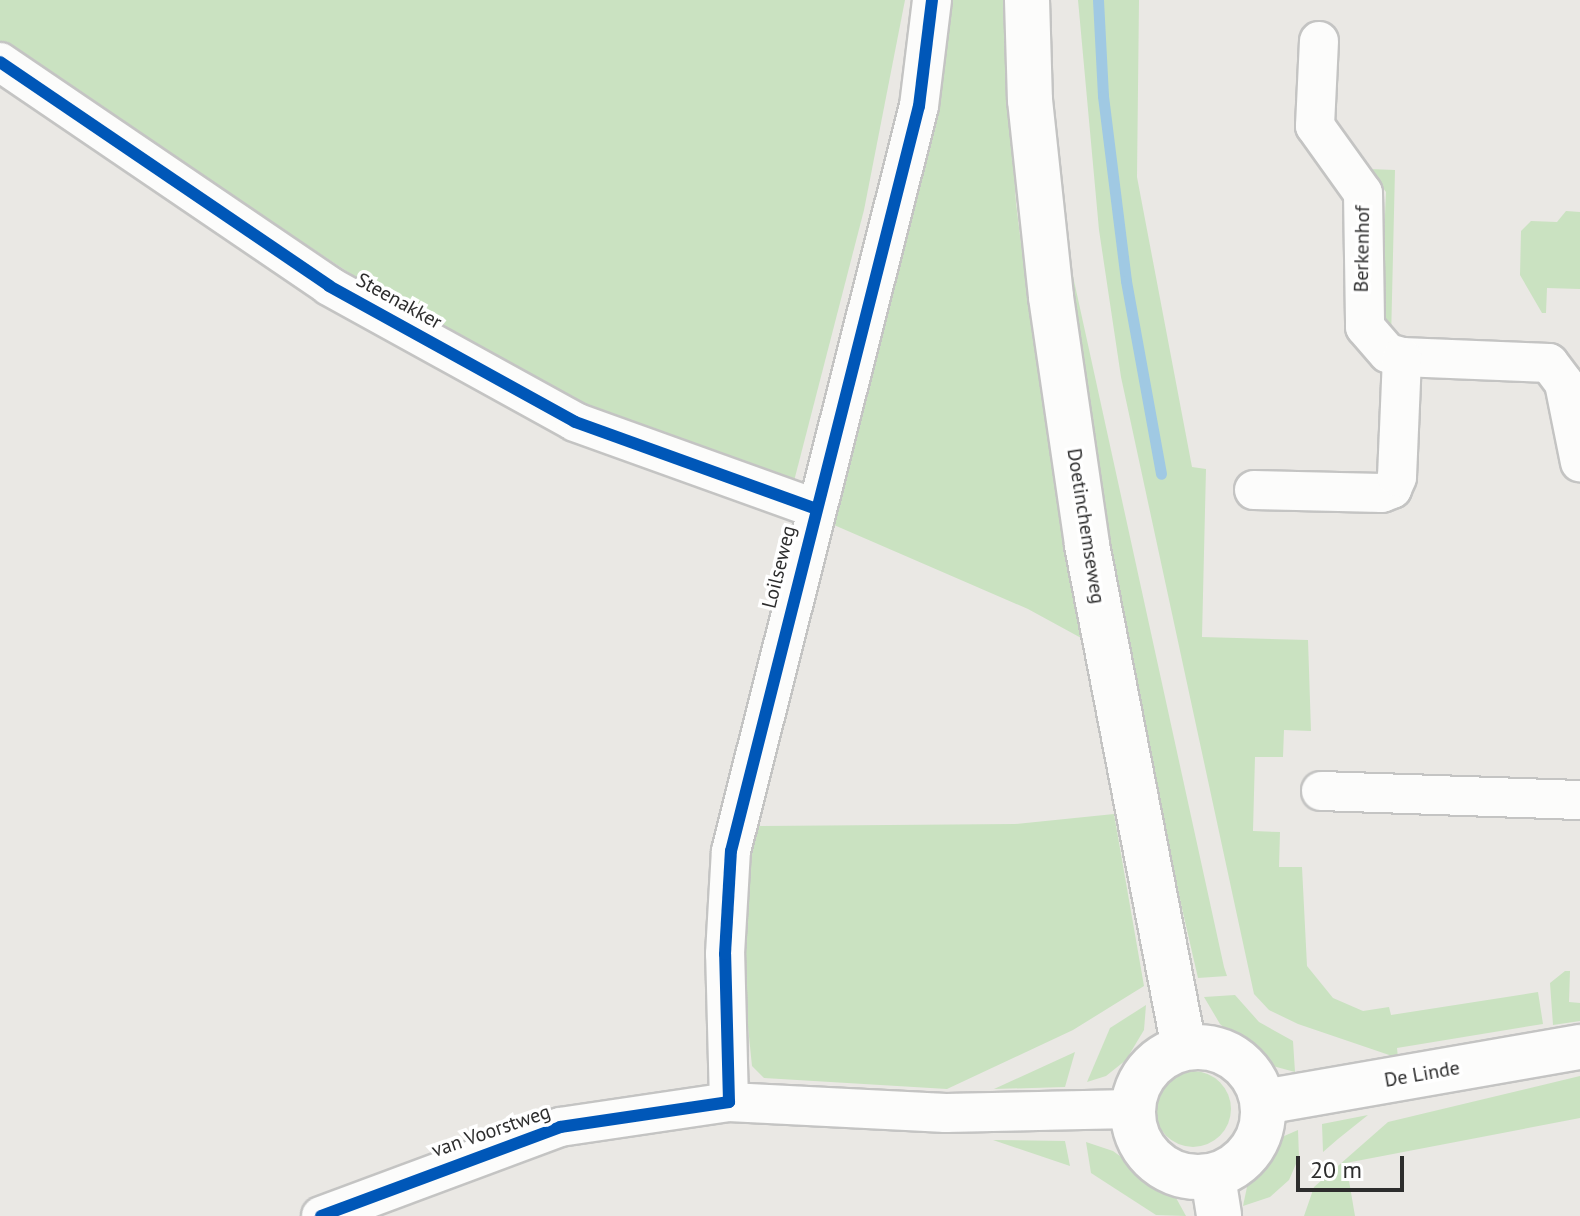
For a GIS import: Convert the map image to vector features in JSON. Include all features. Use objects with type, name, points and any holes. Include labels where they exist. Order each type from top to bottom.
[{"type":"main road","name":"Doetinchemseweg","points":[[1027,0],[1030,100],[1051,297],[1087,545],[1184,1048]]},
{"type":"main road","points":[[1211,1047],[1235,1058],[1254,1077],[1264,1102],[1254,1144],[1216,1197],[1156,1163],[1138,1139],[1132,1109],[1140,1082],[1158,1060],[1184,1048],[1211,1047]]},
{"type":"main road","name":"De Linde","points":[[1264,1102],[1580,1047]]},
{"type":"street","name":"Loilseweg","points":[[729,1102],[725,954],[731,851],[814,508],[919,106],[932,0]]},
{"type":"street","name":"Berkenhof","points":[[1319,41],[1315,126],[1363,193],[1365,327],[1388,353],[1402,357]]},
{"type":"street","name":"Steenakker","points":[[0,62],[329,286],[575,422],[814,508]]},
{"type":"street","points":[[1254,490],[1382,493],[1392,489],[1397,477],[1402,357],[1549,363],[1564,383],[1580,462]]},
{"type":"street","points":[[1321,791],[1580,800]]},
{"type":"street","name":"van Voorstweg","points":[[321,1216],[560,1127],[729,1102],[946,1113],[1132,1109]]},
{"type":"green space","points":[[0,0],[905,0],[864,210],[793,485],[587,408],[439,332],[0,43]]},
{"type":"green space","points":[[947,0],[1003,0],[1016,203],[1032,332],[1083,639],[1028,609],[834,525],[833,508]]},
{"type":"green space","points":[[1078,0],[1139,0],[1137,177],[1192,467],[1206,469],[1202,637],[1308,640],[1311,731],[1284,730],[1283,757],[1255,757],[1253,831],[1280,832],[1279,867],[1302,867],[1307,966],[1333,998],[1363,1011],[1389,1007],[1391,1015],[1538,992],[1543,1024],[1397,1048],[1398,1058],[1298,1024],[1269,1010],[1254,994],[1121,377],[1099,230]]},
{"type":"green space","points":[[1369,169],[1395,170],[1391,340],[1380,331],[1386,192]]},
{"type":"green space","points":[[1566,211],[1580,212],[1580,289],[1547,288],[1546,313],[1542,313],[1520,275],[1521,231],[1531,221],[1557,222]]},
{"type":"green space","points":[[1064,235],[1227,976],[1198,978],[1181,904],[1101,511]]},
{"type":"green space","points":[[1114,814],[1144,986],[1073,1030],[947,1089],[764,1078],[752,1066],[738,928],[754,826],[1015,824]]},
{"type":"green space","points":[[1565,971],[1570,971],[1569,1002],[1580,1003],[1580,1021],[1553,1025],[1550,983]]},
{"type":"green space","points":[[1235,995],[1259,1022],[1293,1041],[1295,1072],[1262,1063],[1220,1024],[1204,997]]},
{"type":"green space","points":[[1146,1005],[1144,1030],[1126,1060],[1106,1076],[1087,1082],[1110,1028]]},
{"type":"green space","points":[[1075,1052],[1065,1087],[994,1089]]},
{"type":"green space","points":[[1193,1071],[1207,1074],[1220,1082],[1228,1095],[1231,1109],[1228,1123],[1220,1136],[1207,1144],[1193,1147],[1179,1144],[1166,1136],[1158,1123],[1155,1109],[1158,1095],[1166,1082],[1179,1074]]},
{"type":"green space","points":[[1580,1076],[1580,1118],[1346,1163],[1355,1216],[1304,1216],[1314,1187],[1388,1122]]},
{"type":"green space","points":[[1368,1115],[1338,1139],[1323,1152],[1322,1124]]},
{"type":"green space","points":[[1298,1130],[1299,1157],[1289,1180],[1270,1197],[1243,1206],[1251,1168],[1275,1140]]},
{"type":"green space","points":[[993,1140],[1065,1141],[1070,1166]]},
{"type":"green space","points":[[1086,1142],[1113,1151],[1175,1196],[1186,1216],[1156,1215],[1091,1173]]},
{"type":"waterway","points":[[1098,0],[1103,96],[1126,281],[1161,474]]},
{"type":"cycle path","points":[[321,1216],[560,1127],[729,1102],[725,954],[731,851],[919,106],[932,0]]},
{"type":"cycle path","points":[[0,62],[329,286],[575,422],[814,508]]}]
